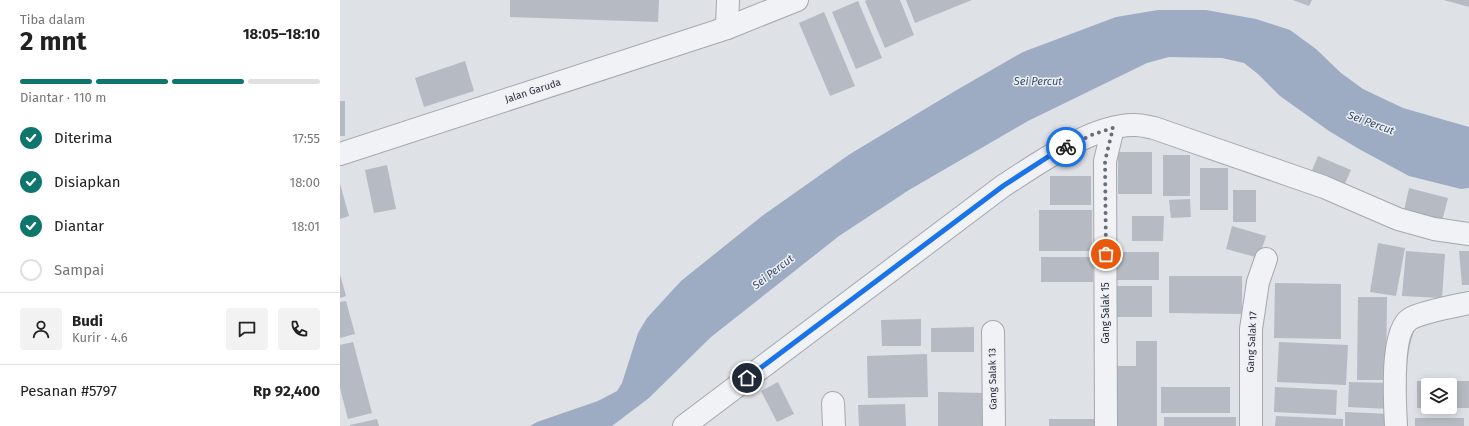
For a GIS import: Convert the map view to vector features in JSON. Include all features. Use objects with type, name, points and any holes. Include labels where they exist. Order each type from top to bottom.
[{"type":"street","points":[[727,28],[728,0]]},
{"type":"street","name":"Jalan Garuda","points":[[340,154],[727,28],[797,0]]},
{"type":"street","points":[[684,426],[1003,186],[1057,151],[1094,134],[1113,128],[1135,125],[1154,128],[1324,187],[1398,219],[1434,229],[1469,234]]},
{"type":"street","name":"Gang Salak 15","points":[[1106,426],[1105,161],[1113,128]]},
{"type":"street","name":"Gang Salak 17","points":[[1251,426],[1251,329],[1258,282],[1266,259]]},
{"type":"street","points":[[1396,426],[1395,368],[1398,341],[1404,324],[1414,316],[1469,303]]},
{"type":"street","name":"Gang Salak 13","points":[[993,332],[994,426]]},
{"type":"street","points":[[833,403],[834,426]]},
{"type":"water","name":"Sei Percut","points":[[1158,10],[1206,10],[1256,19],[1290,30],[1316,49],[1341,73],[1363,89],[1403,108],[1469,127],[1469,188],[1461,189],[1409,176],[1359,149],[1329,131],[1280,96],[1258,74],[1244,63],[1222,58],[1169,57],[1147,63],[1028,121],[909,190],[839,236],[711,337],[649,398],[612,426],[530,426],[537,422],[598,401],[617,391],[622,383],[638,333],[647,318],[681,281],[762,216],[850,154],[1023,52],[1116,17]]},
{"type":"building","points":[[510,0],[659,0],[658,22],[510,17]]},
{"type":"building","points":[[900,0],[914,35],[885,48],[865,1]]},
{"type":"building","points":[[906,0],[972,0],[915,23]]},
{"type":"building","points":[[1293,0],[1312,0],[1309,6]]},
{"type":"building","points":[[1444,0],[1469,0],[1469,7]]},
{"type":"building","points":[[858,1],[882,58],[856,69],[832,12]]},
{"type":"building","points":[[824,12],[855,86],[830,96],[799,23]]},
{"type":"building","points":[[465,61],[474,91],[424,107],[415,78]]},
{"type":"building","points":[[340,101],[345,101],[345,136],[340,136]]},
{"type":"building","points":[[1118,152],[1152,152],[1152,194],[1118,194]]},
{"type":"building","points":[[1163,155],[1190,155],[1190,196],[1163,196]]},
{"type":"building","points":[[1318,156],[1351,170],[1343,188],[1310,175]]},
{"type":"building","points":[[387,165],[396,209],[374,213],[365,170]]},
{"type":"building","points":[[1200,168],[1228,168],[1228,210],[1200,210]]},
{"type":"building","points":[[1050,176],[1091,176],[1091,205],[1050,205]]},
{"type":"building","points":[[340,184],[349,216],[340,219]]},
{"type":"building","points":[[1409,188],[1448,198],[1441,225],[1403,215]]},
{"type":"building","points":[[1233,190],[1256,190],[1256,222],[1233,222]]},
{"type":"building","points":[[1190,199],[1191,217],[1171,218],[1169,200]]},
{"type":"building","points":[[1039,210],[1092,210],[1092,251],[1039,251]]},
{"type":"building","points":[[1132,216],[1164,216],[1163,241],[1132,241]]},
{"type":"building","points":[[1232,226],[1266,236],[1259,258],[1226,249]]},
{"type":"building","points":[[1378,243],[1405,248],[1396,296],[1370,292]]},
{"type":"building","points":[[1406,251],[1445,254],[1442,298],[1402,296]]},
{"type":"building","points":[[1459,251],[1469,251],[1469,285],[1462,285]]},
{"type":"building","points":[[1115,252],[1159,252],[1159,280],[1114,280]]},
{"type":"building","points":[[1041,257],[1093,257],[1093,282],[1041,282]]},
{"type":"building","points":[[340,274],[346,296],[340,298]]},
{"type":"building","points":[[1169,276],[1242,276],[1242,314],[1169,313]]},
{"type":"building","points":[[1275,283],[1341,284],[1341,339],[1274,338]]},
{"type":"building","points":[[1117,286],[1152,286],[1152,317],[1117,317]]},
{"type":"building","points":[[1358,297],[1387,297],[1386,380],[1357,380]]},
{"type":"building","points":[[346,301],[355,334],[340,338],[340,302]]},
{"type":"building","points":[[921,319],[921,346],[882,346],[881,320]]},
{"type":"building","points":[[974,327],[974,352],[931,352],[931,328]]},
{"type":"building","points":[[1136,341],[1157,341],[1157,426],[1115,426],[1115,366],[1136,366]]},
{"type":"building","points":[[353,342],[372,413],[348,419],[340,388],[340,345]]},
{"type":"building","points":[[1279,342],[1348,345],[1346,385],[1277,382]]},
{"type":"building","points":[[927,354],[928,397],[868,398],[867,356]]},
{"type":"building","points":[[1417,381],[1421,381],[1421,408],[1417,408]]},
{"type":"building","points":[[1457,381],[1469,381],[1469,408],[1457,408]]},
{"type":"building","points":[[778,382],[794,414],[777,422],[761,391]]},
{"type":"building","points":[[1349,382],[1389,383],[1389,409],[1348,407]]},
{"type":"building","points":[[1161,387],[1230,387],[1230,413],[1161,413]]},
{"type":"building","points":[[1275,387],[1337,390],[1336,415],[1274,412]]},
{"type":"building","points":[[938,392],[985,393],[984,426],[938,426]]},
{"type":"building","points":[[905,404],[906,426],[859,426],[858,405]]},
{"type":"building","points":[[1345,412],[1391,414],[1391,426],[1345,426]]},
{"type":"building","points":[[1276,416],[1343,419],[1343,426],[1275,426]]},
{"type":"building","points":[[1164,417],[1236,417],[1236,426],[1164,426]]},
{"type":"building","points":[[1415,418],[1464,418],[1464,426],[1415,426]]},
{"type":"building","points":[[377,419],[379,426],[350,426],[350,425]]},
{"type":"building","points":[[1049,419],[1094,419],[1094,426],[1049,426]]},
{"type":"way so far","points":[[1066,147],[1094,134],[1113,128],[1105,161],[1106,254]]},
{"type":"route","points":[[747,378],[1003,186],[1057,151],[1066,147]]}]
